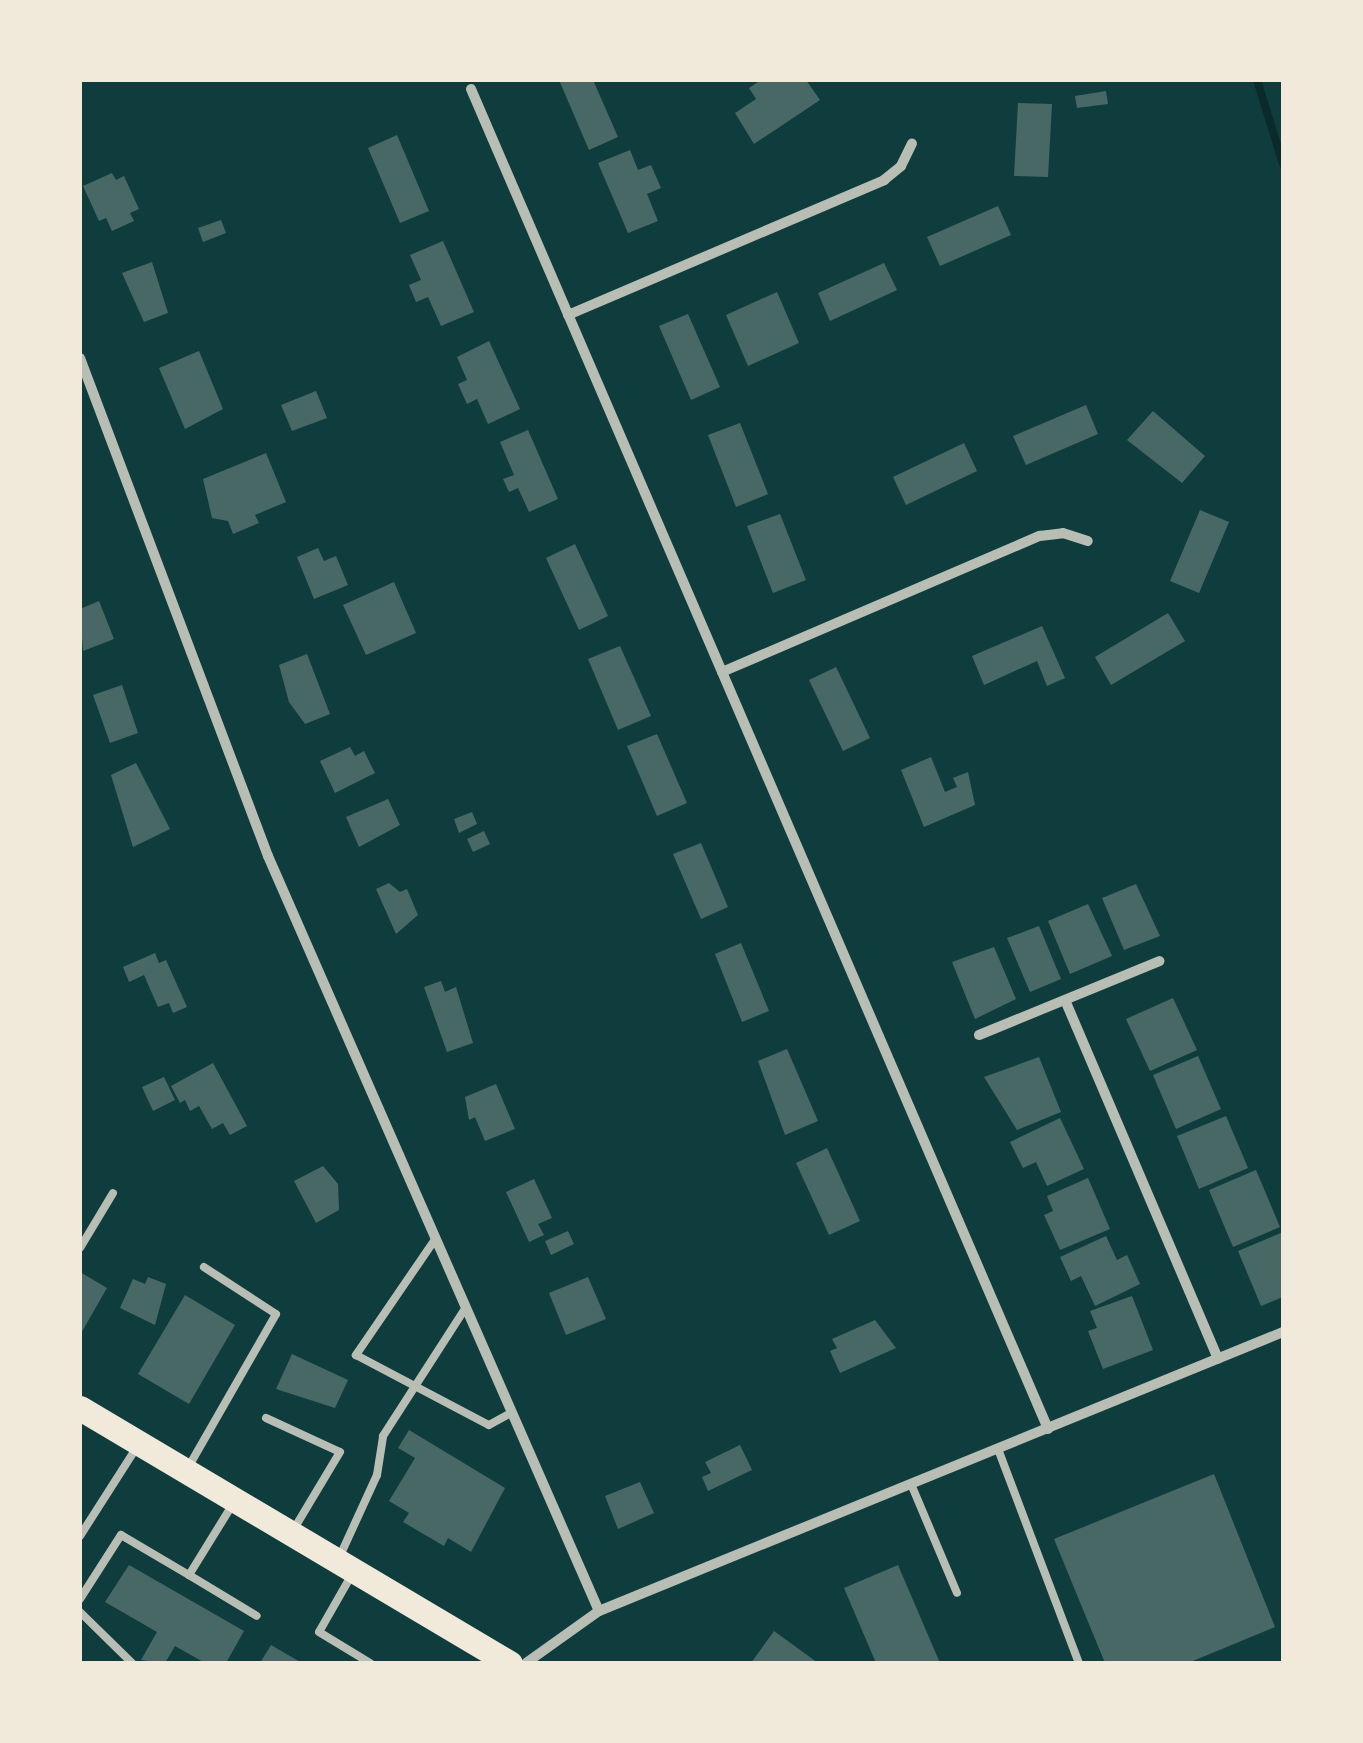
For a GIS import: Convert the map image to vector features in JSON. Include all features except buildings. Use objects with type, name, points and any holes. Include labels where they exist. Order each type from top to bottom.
[{"type":"highway","points":[[80,1408],[348,1563],[510,1663]]},
{"type":"street","points":[[471,89],[1048,1428]]},
{"type":"street","points":[[568,315],[884,180],[901,166],[912,142]]},
{"type":"street","points":[[80,358],[268,856],[599,1611]]},
{"type":"street","points":[[722,672],[1040,536],[1062,532],[1088,541]]},
{"type":"street","points":[[979,1036],[1159,961]]},
{"type":"street","points":[[1065,1000],[1218,1358]]},
{"type":"street","points":[[526,1663],[599,1611],[1283,1332]]},
{"type":"lane","points":[[80,1248],[113,1193]]},
{"type":"lane","points":[[436,1238],[356,1355],[489,1424],[512,1412]]},
{"type":"lane","points":[[187,1470],[276,1314],[204,1267]]},
{"type":"lane","points":[[370,1663],[319,1632],[348,1563],[377,1474],[383,1436],[466,1307]]},
{"type":"lane","points":[[266,1418],[340,1452],[293,1531]]},
{"type":"lane","points":[[80,1536],[140,1443]]},
{"type":"lane","points":[[998,1449],[1078,1663]]},
{"type":"lane","points":[[911,1484],[956,1593]]},
{"type":"lane","points":[[189,1576],[236,1498]]},
{"type":"lane","points":[[80,1599],[121,1535],[257,1616]]},
{"type":"lane","points":[[80,1612],[132,1663]]},
{"type":"waterway","points":[[1257,80],[1283,164]]}]
